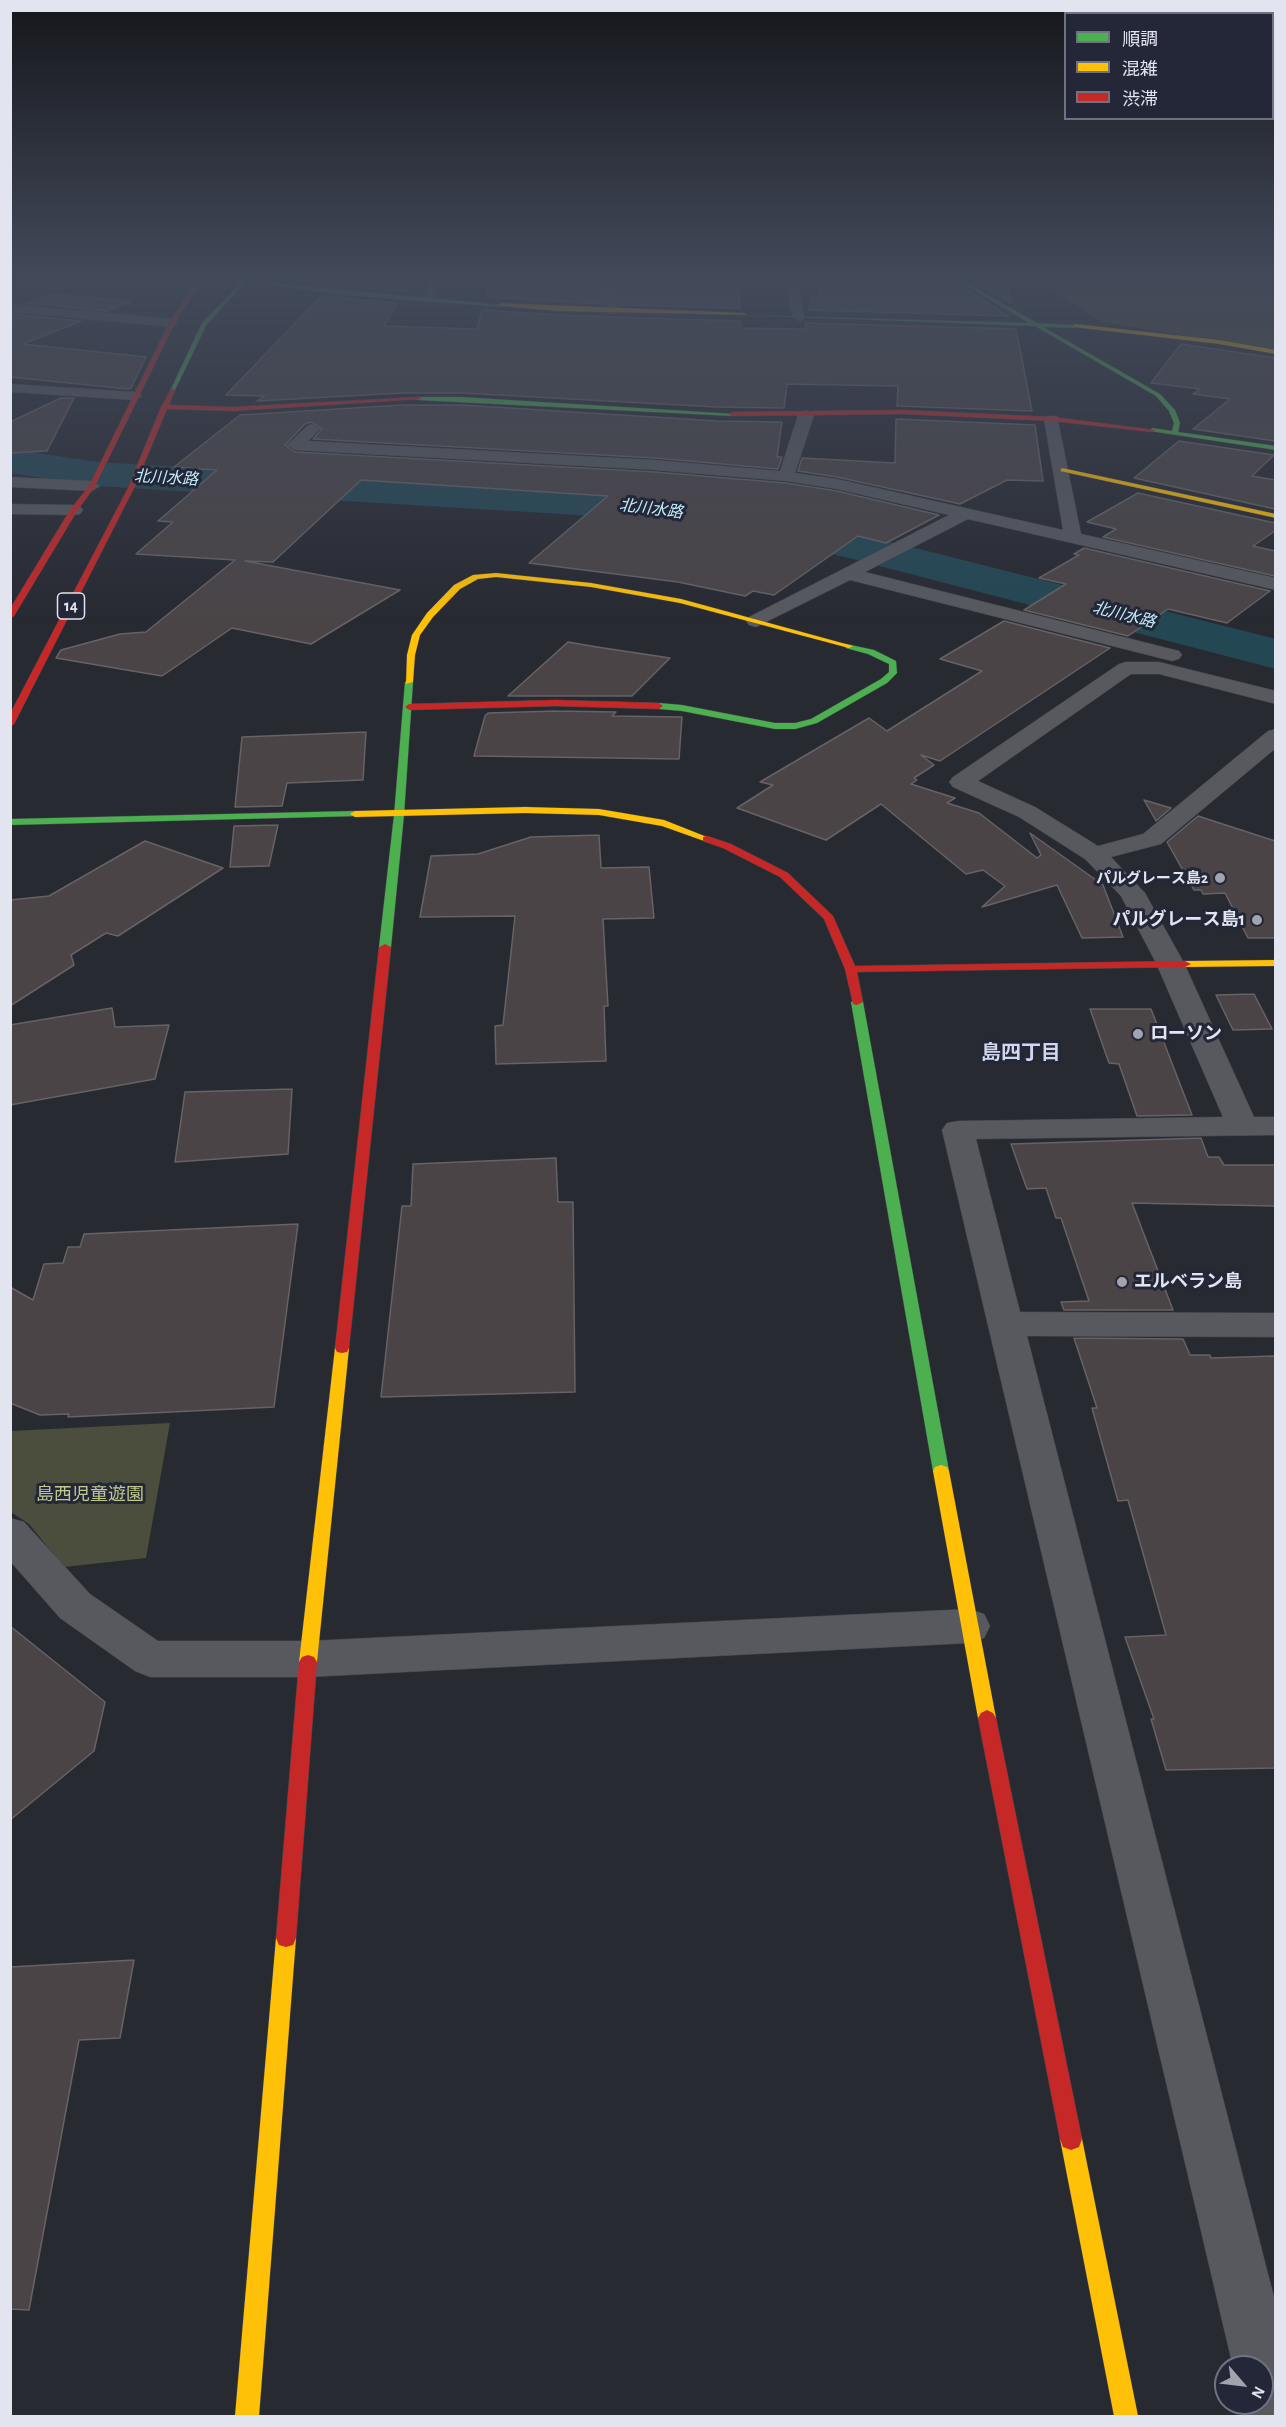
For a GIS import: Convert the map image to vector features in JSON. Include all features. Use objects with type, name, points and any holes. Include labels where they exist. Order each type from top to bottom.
[{"type":"street","points":[[10,616],[92,484],[135,396],[123,395]]},
{"type":"street","name":"14","points":[[10,724],[131,488],[170,395]]},
{"type":"street","points":[[1158,395],[1172,410],[1177,423],[1175,433]]},
{"type":"street","points":[[164,407],[233,410],[402,399],[461,399],[594,408],[806,415],[903,412],[1052,419],[1175,433],[1275,448]]},
{"type":"street","points":[[786,476],[806,415]]},
{"type":"street","points":[[1052,419],[1073,537]]},
{"type":"street","points":[[312,429],[296,445],[643,464],[786,476],[837,484],[1275,584]]},
{"type":"street","points":[[1062,470],[1275,516]]},
{"type":"street","points":[[10,482],[92,484]]},
{"type":"street","points":[[10,509],[74,510]]},
{"type":"street","points":[[756,621],[966,513]]},
{"type":"street","points":[[849,574],[1275,681]]},
{"type":"street","points":[[247,2416],[308,1659],[399,815],[409,707],[411,655],[416,635],[430,615],[457,587],[476,577],[522,576],[591,585],[681,601],[871,652],[893,663],[893,673],[814,721],[795,726],[775,726],[682,708],[629,704],[556,703],[409,707]]},
{"type":"street","points":[[1259,2355],[958,1130],[1259,1125],[1132,893],[1094,854],[1027,812],[961,782],[1126,668],[1159,668],[1275,698]]},
{"type":"street","points":[[1094,854],[1152,839],[1275,736]]},
{"type":"street","points":[[10,822],[399,815],[525,810],[599,812],[664,823],[727,846],[784,875],[829,918],[851,969],[969,1626],[1126,2416]]},
{"type":"street","points":[[851,969],[1275,963]]},
{"type":"street","points":[[1004,1324],[1275,1325]]},
{"type":"street","points":[[10,1533],[75,1606],[150,1659],[308,1659],[969,1626]]},
{"type":"green space","name":"島西児童遊園","points":[[170,1423],[146,1558],[64,1567],[29,1524],[11,1512],[11,1431]]},
{"type":"building","points":[[236,395],[361,395],[257,401],[264,396]]},
{"type":"building","points":[[502,395],[786,395],[784,408],[717,407]]},
{"type":"building","points":[[898,395],[1029,395],[1032,411],[897,406]]},
{"type":"building","points":[[1202,395],[1275,395],[1275,441],[1193,429],[1230,399]]},
{"type":"building","points":[[61,398],[74,398],[47,451],[10,453],[10,422]]},
{"type":"building","points":[[402,405],[461,405],[717,421],[782,422],[777,457],[782,457],[778,469],[655,458],[313,439],[322,429],[311,422],[305,424],[285,445],[295,452],[655,472],[786,483],[837,491],[939,515],[886,543],[858,536],[774,595],[753,591],[745,596],[678,582],[529,563],[608,496],[361,480],[273,562],[245,561],[400,590],[311,644],[232,628],[162,676],[56,658],[61,650],[120,634],[146,632],[235,560],[136,554],[173,522],[158,521],[217,470],[174,467],[240,415]]},
{"type":"building","points":[[896,419],[1035,425],[1043,481],[1007,480],[960,504],[837,477],[798,471],[802,458],[895,463]]},
{"type":"building","points":[[1179,441],[1274,455],[1252,476],[1275,480],[1275,509],[1134,478]]},
{"type":"building","points":[[1138,493],[1275,523],[1275,531],[1253,546],[1275,551],[1275,576],[1103,537],[1116,529],[1087,522]]},
{"type":"building","points":[[1084,548],[1270,591],[1227,623],[1168,609],[1128,636],[1024,610],[1066,584],[1039,578],[1079,555],[1074,554]]},
{"type":"building","points":[[1004,621],[1110,648],[940,761],[921,755],[934,765],[914,778],[917,780],[911,784],[955,798],[947,803],[979,813],[1037,858],[1041,855],[1030,833],[1103,885],[1123,937],[1082,938],[1057,885],[982,907],[1005,886],[983,870],[966,874],[881,804],[826,840],[737,808],[773,785],[760,782],[869,718],[887,731],[982,671],[940,659]]},
{"type":"building","points":[[568,642],[670,658],[632,696],[508,696]]},
{"type":"building","points":[[616,712],[612,716],[682,717],[679,759],[474,756],[485,716],[488,713]]},
{"type":"building","points":[[366,732],[363,780],[287,783],[282,806],[235,807],[242,737]]},
{"type":"building","points":[[1144,800],[1171,808],[1156,821]]},
{"type":"building","points":[[1198,816],[1275,841],[1275,938],[1248,938],[1225,893],[1203,894],[1201,890],[1194,890],[1167,842]]},
{"type":"building","points":[[278,825],[269,866],[230,867],[234,826]]},
{"type":"building","points":[[599,835],[601,868],[649,867],[654,918],[603,919],[608,1006],[604,1006],[606,1061],[496,1064],[495,1026],[503,1025],[515,916],[420,917],[431,856],[478,854],[531,837]]},
{"type":"building","points":[[145,841],[223,868],[118,936],[106,933],[71,955],[74,965],[10,1006],[10,900],[49,896]]},
{"type":"building","points":[[1254,994],[1272,1029],[1233,1030],[1216,995]]},
{"type":"building","points":[[112,1008],[115,1027],[169,1025],[155,1079],[10,1105],[10,1025]]},
{"type":"building","points":[[1090,1009],[1151,1009],[1192,1115],[1137,1116],[1119,1064],[1109,1063]]},
{"type":"building","points":[[292,1089],[288,1154],[175,1162],[185,1092]]},
{"type":"building","points":[[1201,1138],[1208,1157],[1219,1157],[1224,1165],[1275,1165],[1275,1206],[1132,1203],[1173,1310],[1064,1310],[1061,1302],[1089,1301],[1061,1218],[1056,1218],[1046,1188],[1027,1189],[1011,1144]]},
{"type":"building","points":[[556,1158],[558,1202],[573,1202],[575,1392],[381,1397],[402,1206],[411,1206],[413,1164]]},
{"type":"building","points":[[298,1224],[274,1407],[68,1417],[69,1414],[40,1415],[10,1403],[10,1287],[33,1300],[44,1264],[63,1263],[68,1247],[80,1247],[84,1234]]},
{"type":"building","points":[[1074,1338],[1183,1339],[1190,1355],[1210,1355],[1211,1358],[1275,1356],[1275,1768],[1166,1770],[1151,1719],[1154,1719],[1125,1637],[1166,1635],[1128,1500],[1118,1501],[1092,1408],[1097,1408]]},
{"type":"building","points":[[10,1626],[105,1702],[94,1751],[10,1820]]},
{"type":"building","points":[[134,1960],[120,2038],[79,2040],[29,2310],[10,2309],[10,1967]]},
{"type":"waterway","name":"北川水路","points":[[10,461],[97,474],[611,504],[684,513],[844,543],[1276,654]]},
{"type":"traffic: fast","points":[[1158,395],[1172,410],[1177,423],[1175,433]]},
{"type":"traffic: fast","points":[[419,399],[461,399],[732,414]]},
{"type":"traffic: fast","points":[[1152,430],[1276,448]]},
{"type":"traffic: fast","points":[[659,706],[682,708],[775,726],[795,726],[814,721],[884,681],[893,673],[893,663],[871,652],[849,646]]},
{"type":"traffic: fast","points":[[385,947],[399,815],[409,682]]},
{"type":"traffic: fast","points":[[10,822],[355,814]]},
{"type":"traffic: fast","points":[[857,1002],[941,1471]]},
{"type":"traffic: slow","points":[[1062,470],[1276,516]]},
{"type":"traffic: slow","points":[[409,682],[411,655],[416,635],[430,615],[457,587],[476,577],[496,575],[591,585],[681,601],[849,646]]},
{"type":"traffic: slow","points":[[355,814],[525,810],[599,812],[664,823],[707,839]]},
{"type":"traffic: slow","points":[[1185,964],[1276,963]]},
{"type":"traffic: slow","points":[[308,1662],[342,1348]]},
{"type":"traffic: slow","points":[[941,1471],[987,1718]]},
{"type":"traffic: slow","points":[[247,2416],[286,1938]]},
{"type":"traffic: slow","points":[[1071,2139],[1126,2416]]},
{"type":"traffic: jam","points":[[10,616],[74,510],[92,486],[137,395]]},
{"type":"traffic: jam","points":[[10,724],[131,488],[170,395]]},
{"type":"traffic: jam","points":[[164,407],[233,409],[419,399]]},
{"type":"traffic: jam","points":[[732,414],[903,412],[1052,419],[1152,430]]},
{"type":"traffic: jam","points":[[409,707],[556,703],[659,706]]},
{"type":"traffic: jam","points":[[707,839],[727,846],[784,875],[829,918],[851,969],[857,1002]]},
{"type":"traffic: jam","points":[[342,1348],[385,947]]},
{"type":"traffic: jam","points":[[851,969],[1185,964]]},
{"type":"traffic: jam","points":[[286,1938],[308,1662]]},
{"type":"traffic: jam","points":[[987,1718],[1071,2139]]},
{"type":"place","name":"パルグレース島2","points":[[1220,878]]},
{"type":"place","name":"パルグレース島1","points":[[1257,920]]},
{"type":"place","name":"ローソン","points":[[1138,1034]]},
{"type":"place","name":"エルベラン島","points":[[1122,1282]]},
{"type":"district","name":"島四丁目","points":[[1021,1053]]}]
